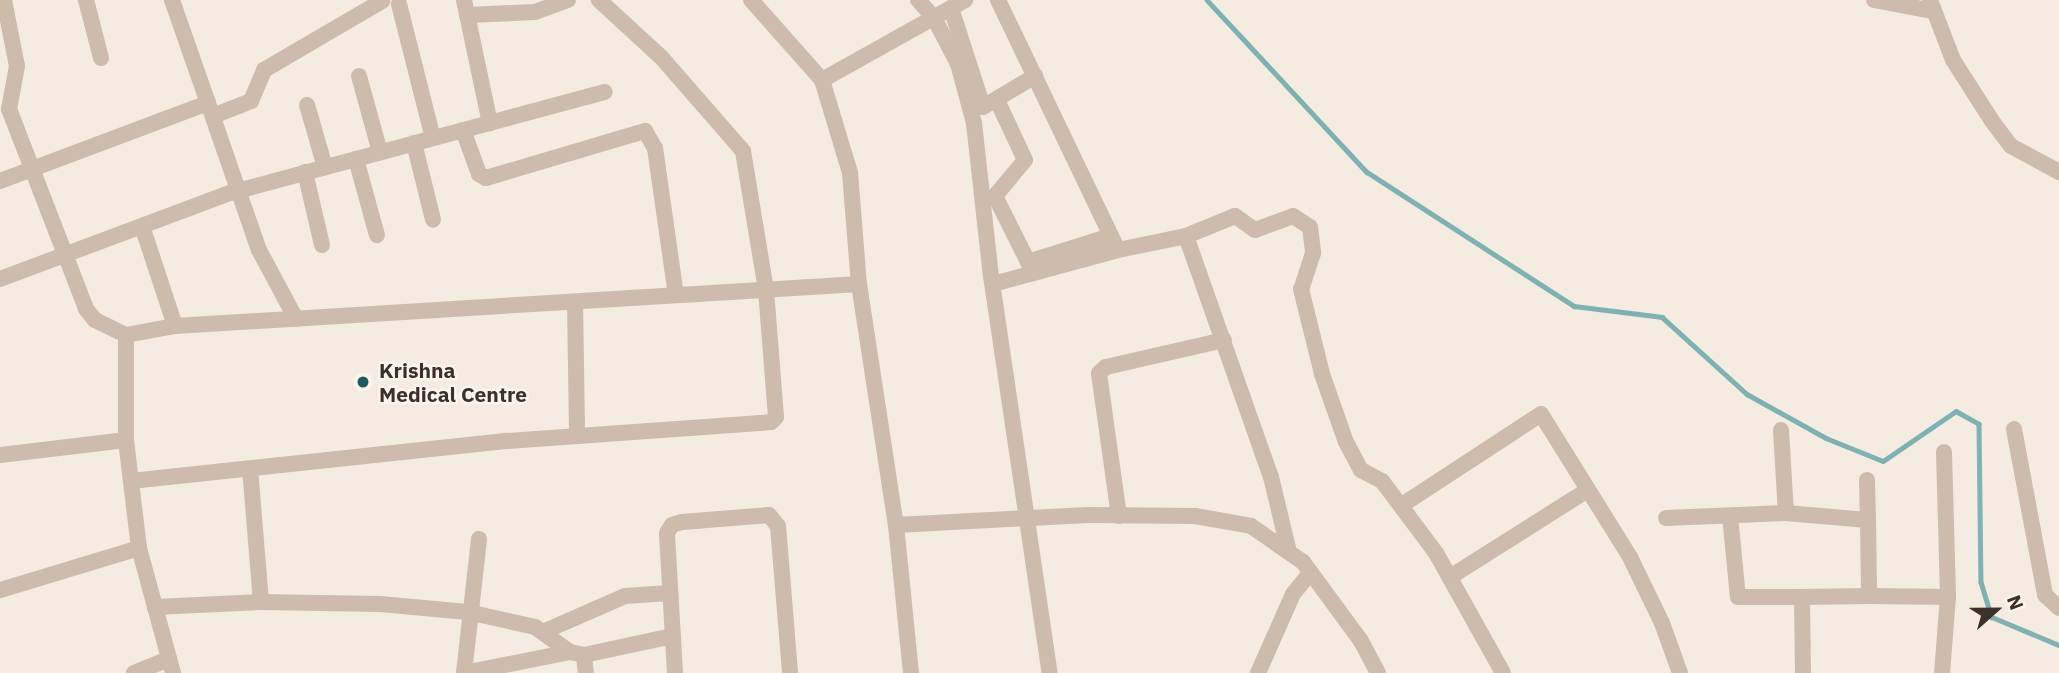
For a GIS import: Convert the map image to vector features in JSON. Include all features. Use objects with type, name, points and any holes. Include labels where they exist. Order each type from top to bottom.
[{"type":"street","points":[[86,0],[101,58]]},
{"type":"street","points":[[172,0],[241,189],[259,250],[296,319]]},
{"type":"street","points":[[490,123],[466,8],[535,12],[568,0]]},
{"type":"street","points":[[131,481],[577,436],[771,422],[779,410],[766,290],[743,151],[662,58],[599,0]]},
{"type":"street","points":[[751,0],[822,80],[849,173],[859,284],[896,525],[911,673]]},
{"type":"street","points":[[918,0],[934,18],[958,64],[970,107],[1025,519],[1050,673]]},
{"type":"street","points":[[998,0],[1114,243]]},
{"type":"street","points":[[1874,0],[1931,5],[1953,60],[2011,146],[2059,172]]},
{"type":"street","points":[[2,1],[18,66],[9,109],[86,309],[95,320],[126,335],[175,326],[859,284]]},
{"type":"street","points":[[0,181],[210,109],[250,101],[264,70],[382,1]]},
{"type":"street","points":[[822,80],[958,4],[981,105],[987,107],[1035,76]]},
{"type":"street","points":[[399,5],[433,138]]},
{"type":"street","points":[[359,76],[380,152]]},
{"type":"street","points":[[0,279],[241,189],[605,92]]},
{"type":"street","points":[[997,100],[1025,160],[995,196],[1028,262],[1114,243],[1186,236],[1235,216],[1255,230],[1293,216],[1310,226],[1313,253],[1301,289],[1322,374],[1361,470],[1382,481],[1402,505],[1450,577],[1503,673]]},
{"type":"street","points":[[307,106],[325,167]]},
{"type":"street","points":[[463,130],[479,174],[486,178],[645,131],[655,148],[676,295]]},
{"type":"street","points":[[414,143],[433,220]]},
{"type":"street","points":[[356,159],[377,235]]},
{"type":"street","points":[[305,172],[322,246]]},
{"type":"street","points":[[142,226],[175,326]]},
{"type":"street","points":[[1186,236],[1271,477],[1289,552]]},
{"type":"street","points":[[993,284],[1114,243]]},
{"type":"street","points":[[575,302],[577,436]]},
{"type":"street","points":[[126,335],[126,440],[139,548],[171,666],[134,673]]},
{"type":"street","points":[[1119,516],[1099,373],[1106,367],[1224,340]]},
{"type":"street","points":[[1402,505],[1541,414],[1586,491],[1630,557],[1662,623],[1679,673]]},
{"type":"street","points":[[2014,429],[2045,595],[2059,608]]},
{"type":"street","points":[[1781,430],[1786,513]]},
{"type":"street","points":[[0,455],[126,440]]},
{"type":"street","points":[[1942,673],[1948,597],[1944,452]]},
{"type":"street","points":[[250,469],[261,602]]},
{"type":"street","points":[[1867,480],[1869,596]]},
{"type":"street","points":[[1450,577],[1586,491]]},
{"type":"street","points":[[1666,518],[1786,513],[1868,520]]},
{"type":"street","points":[[675,673],[667,533],[672,525],[769,515],[778,526],[790,673]]},
{"type":"street","points":[[896,525],[1119,516],[1195,516],[1251,526],[1289,552],[1311,572],[1361,641],[1378,673]]},
{"type":"street","points":[[1730,516],[1738,597],[1948,597]]},
{"type":"street","points":[[479,539],[468,611],[464,673],[673,636]]},
{"type":"street","points":[[0,590],[139,548]]},
{"type":"street","points":[[1258,673],[1293,594],[1311,572]]},
{"type":"street","points":[[545,631],[625,596],[670,593]]},
{"type":"street","points":[[1802,597],[1803,673]]},
{"type":"street","points":[[155,607],[261,602],[380,604],[468,611],[545,631],[577,653],[586,673]]},
{"type":"waterway","points":[[1207,0],[1367,172],[1574,306],[1662,317],[1747,394],[1826,438],[1883,461],[1956,411],[1979,424],[1981,582],[1992,617],[2059,645]]},
{"type":"place","name":"Krishna Medical Centre","points":[[363,382]]}]
